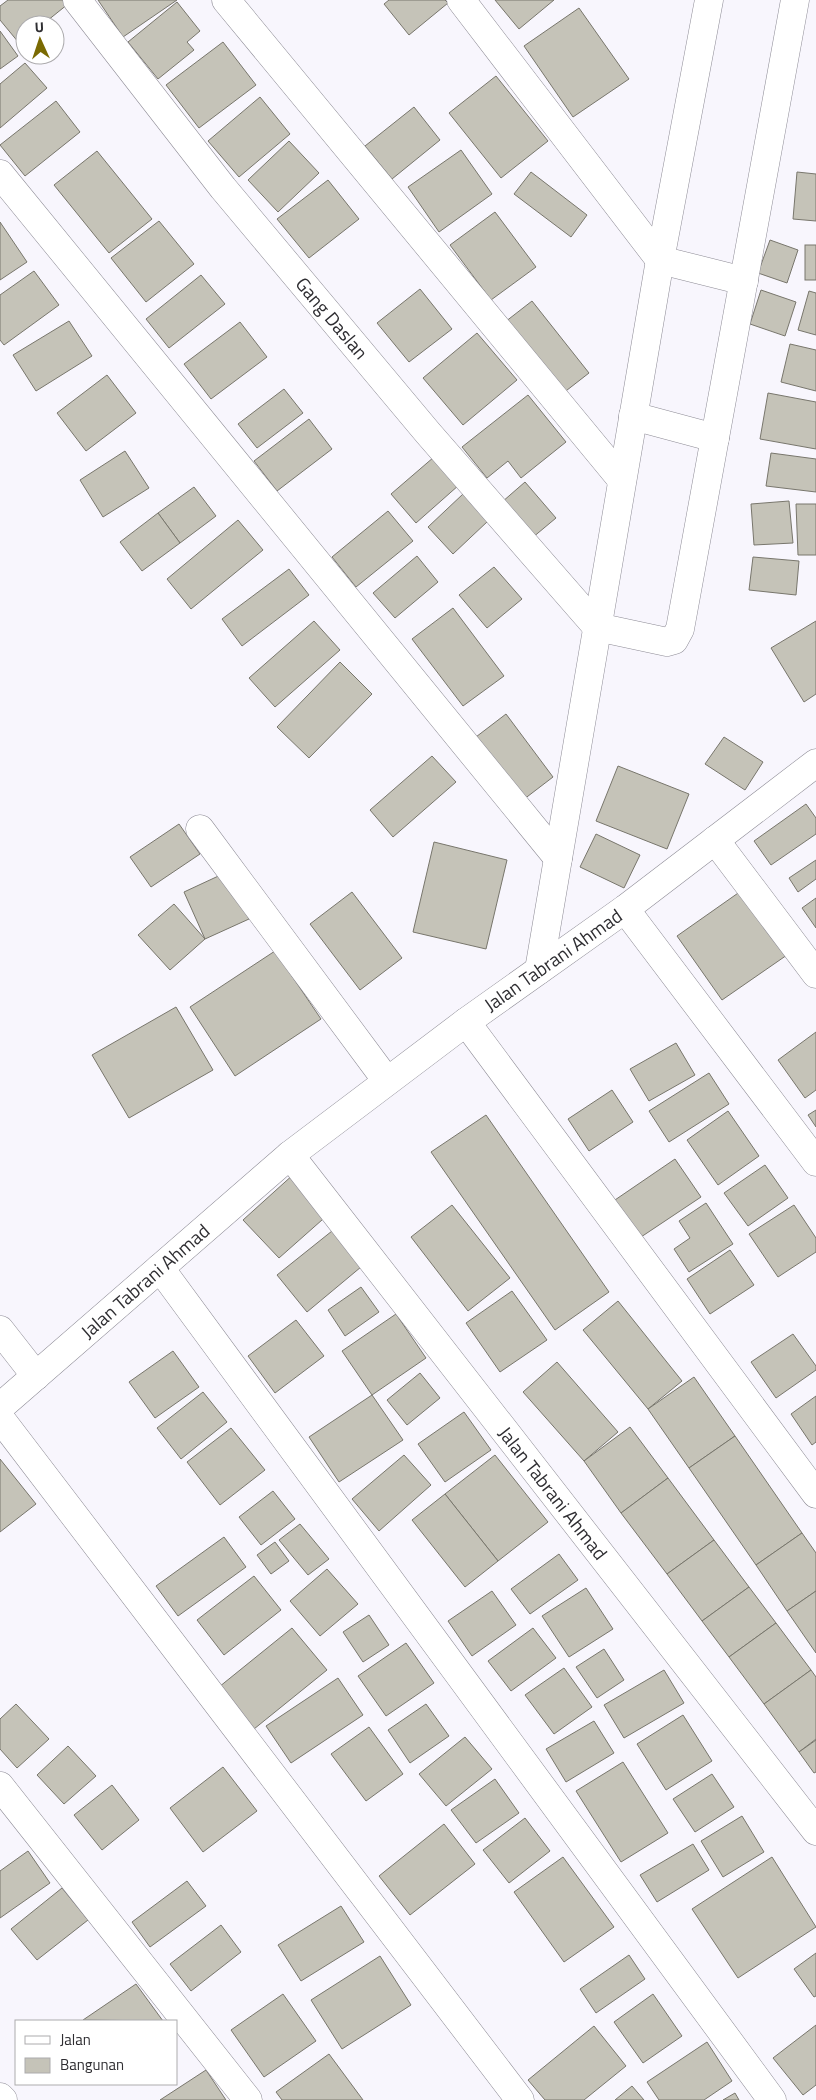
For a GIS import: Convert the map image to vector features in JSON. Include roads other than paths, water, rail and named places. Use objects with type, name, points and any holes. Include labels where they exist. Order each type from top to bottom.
[{"type":"street","name":"Gang Daslan","points":[[77,0],[223,188],[428,433],[597,627]]},
{"type":"street","points":[[226,0],[622,480]]},
{"type":"street","points":[[462,0],[660,260],[744,281]]},
{"type":"street","points":[[539,970],[660,260],[709,0]]},
{"type":"street","points":[[597,627],[668,642],[677,636],[795,0]]},
{"type":"street","points":[[0,174],[558,858]]},
{"type":"street","points":[[634,416],[715,438]]},
{"type":"street","name":"Jalan Tabrani Ahmad","points":[[0,1407],[290,1155],[466,1022],[625,909],[816,763]]},
{"type":"street","points":[[200,829],[387,1081]]},
{"type":"street","points":[[715,840],[816,974]]},
{"type":"street","points":[[625,909],[816,1162]]},
{"type":"street","points":[[466,1022],[816,1494]]},
{"type":"street","name":"Jalan Tabrani Ahmad","points":[[290,1155],[816,1830]]},
{"type":"street","points":[[160,1268],[772,2100]]},
{"type":"street","points":[[0,1330],[36,1376]]},
{"type":"street","points":[[0,1418],[520,2100]]},
{"type":"street","points":[[0,1786],[248,2100]]},
{"type":"street","points":[[0,2097],[3,2100]]}]
